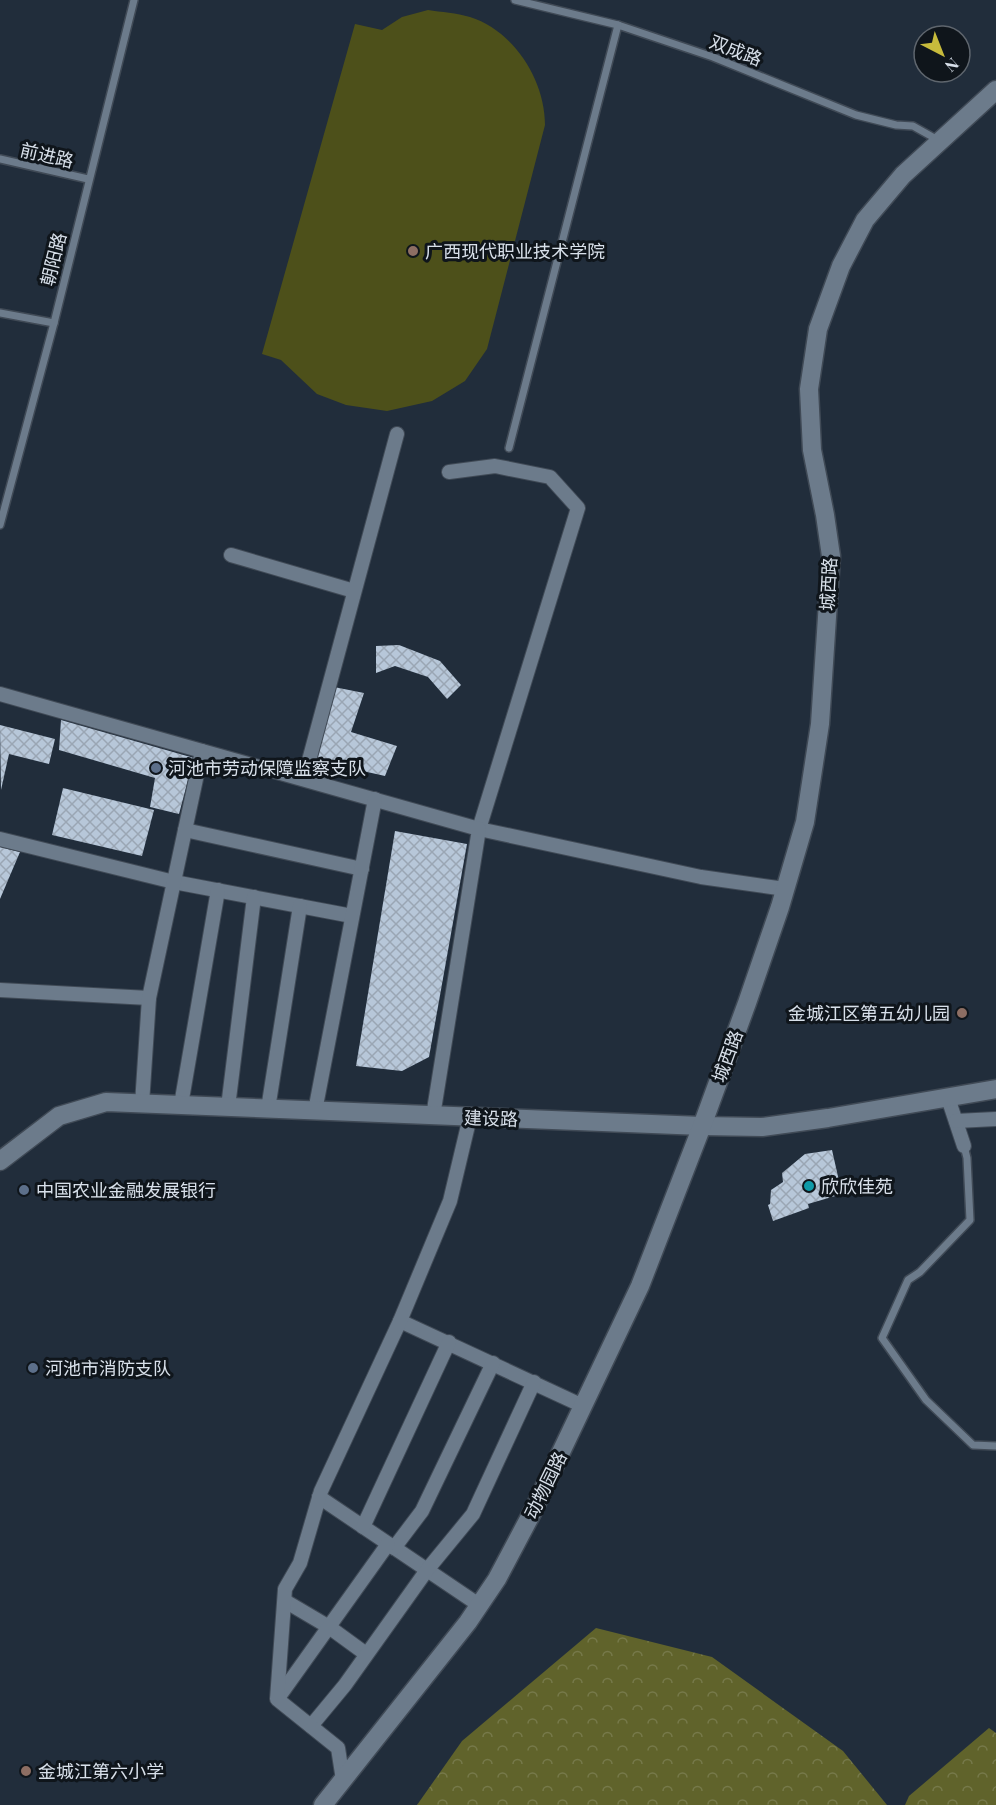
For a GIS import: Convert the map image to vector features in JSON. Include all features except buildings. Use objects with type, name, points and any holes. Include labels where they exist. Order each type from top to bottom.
[{"type":"street","name":"城西路","points":[[702,1126],[785,889],[805,822],[820,724],[831,555],[812,450],[809,389],[818,329],[841,266],[865,220],[903,175],[996,90]]},
{"type":"street","points":[[304,779],[397,434]]},
{"type":"street","points":[[433,1116],[479,829],[578,508],[550,477],[495,466],[449,472]]},
{"type":"street","points":[[231,555],[354,591]]},
{"type":"street","points":[[0,694],[479,829],[701,877],[785,889]]},
{"type":"street","points":[[142,1104],[149,998],[202,751]]},
{"type":"street","points":[[315,1111],[375,799]]},
{"type":"street","points":[[185,830],[362,869]]},
{"type":"street","points":[[0,839],[174,882],[352,916]]},
{"type":"street","points":[[182,1106],[218,891]]},
{"type":"street","points":[[228,1107],[254,897]]},
{"type":"street","points":[[268,1109],[300,906]]},
{"type":"street","points":[[0,990],[149,998]]},
{"type":"street","name":"建设路","points":[[0,1161],[59,1116],[106,1102],[470,1118],[762,1127],[996,1089]]},
{"type":"street","points":[[948,1098],[964,1146]]},
{"type":"street","points":[[277,1699],[285,1589],[300,1563],[319,1497],[400,1320],[450,1201],[470,1118]]},
{"type":"street","points":[[956,1121],[996,1119]]},
{"type":"street","name":"动物园路","points":[[323,1805],[498,1579],[533,1511],[640,1286],[702,1126]]},
{"type":"street","points":[[400,1320],[583,1406]]},
{"type":"street","points":[[363,1527],[449,1342]]},
{"type":"street","points":[[277,1699],[391,1546],[422,1511],[493,1363]]},
{"type":"street","points":[[311,1726],[427,1570],[473,1514],[534,1382]]},
{"type":"street","points":[[319,1497],[479,1605]]},
{"type":"street","points":[[285,1601],[329,1627],[366,1654]]},
{"type":"street","points":[[277,1699],[338,1748],[343,1780]]},
{"type":"lane","name":"朝阳路","points":[[0,525],[54,323],[134,0]]},
{"type":"lane","name":"双成路","points":[[516,0],[618,25],[713,57],[856,115],[896,125],[913,126],[940,141]]},
{"type":"lane","points":[[509,448],[618,25]]},
{"type":"lane","name":"前进路","points":[[0,159],[88,179]]},
{"type":"lane","points":[[0,313],[54,323]]},
{"type":"lane","points":[[964,1146],[967,1158],[970,1220],[920,1272],[908,1280],[882,1338],[926,1400],[973,1445],[996,1446]]},
{"type":"green space","points":[[428,10],[470,17],[500,33],[513,45],[533,75],[544,108],[545,125],[487,349],[465,381],[432,401],[387,411],[346,405],[317,394],[281,360],[262,354],[355,24],[382,30],[402,17]]},
{"type":"green space","points":[[596,1628],[712,1657],[843,1751],[887,1805],[417,1805],[462,1741]]},
{"type":"green space","points":[[989,1728],[996,1733],[996,1805],[905,1805],[909,1796]]},
{"type":"place","name":"广西现代职业技术学院","points":[[413,251]]},
{"type":"place","name":"河池市劳动保障监察支队","points":[[156,768]]},
{"type":"place","name":"金城江区第五幼儿园","points":[[962,1013]]},
{"type":"place","name":"欣欣佳苑","points":[[809,1186]]},
{"type":"place","name":"中国农业金融发展银行","points":[[24,1190]]},
{"type":"place","name":"河池市消防支队","points":[[33,1368]]},
{"type":"place","name":"金城江第六小学","points":[[26,1771]]}]
